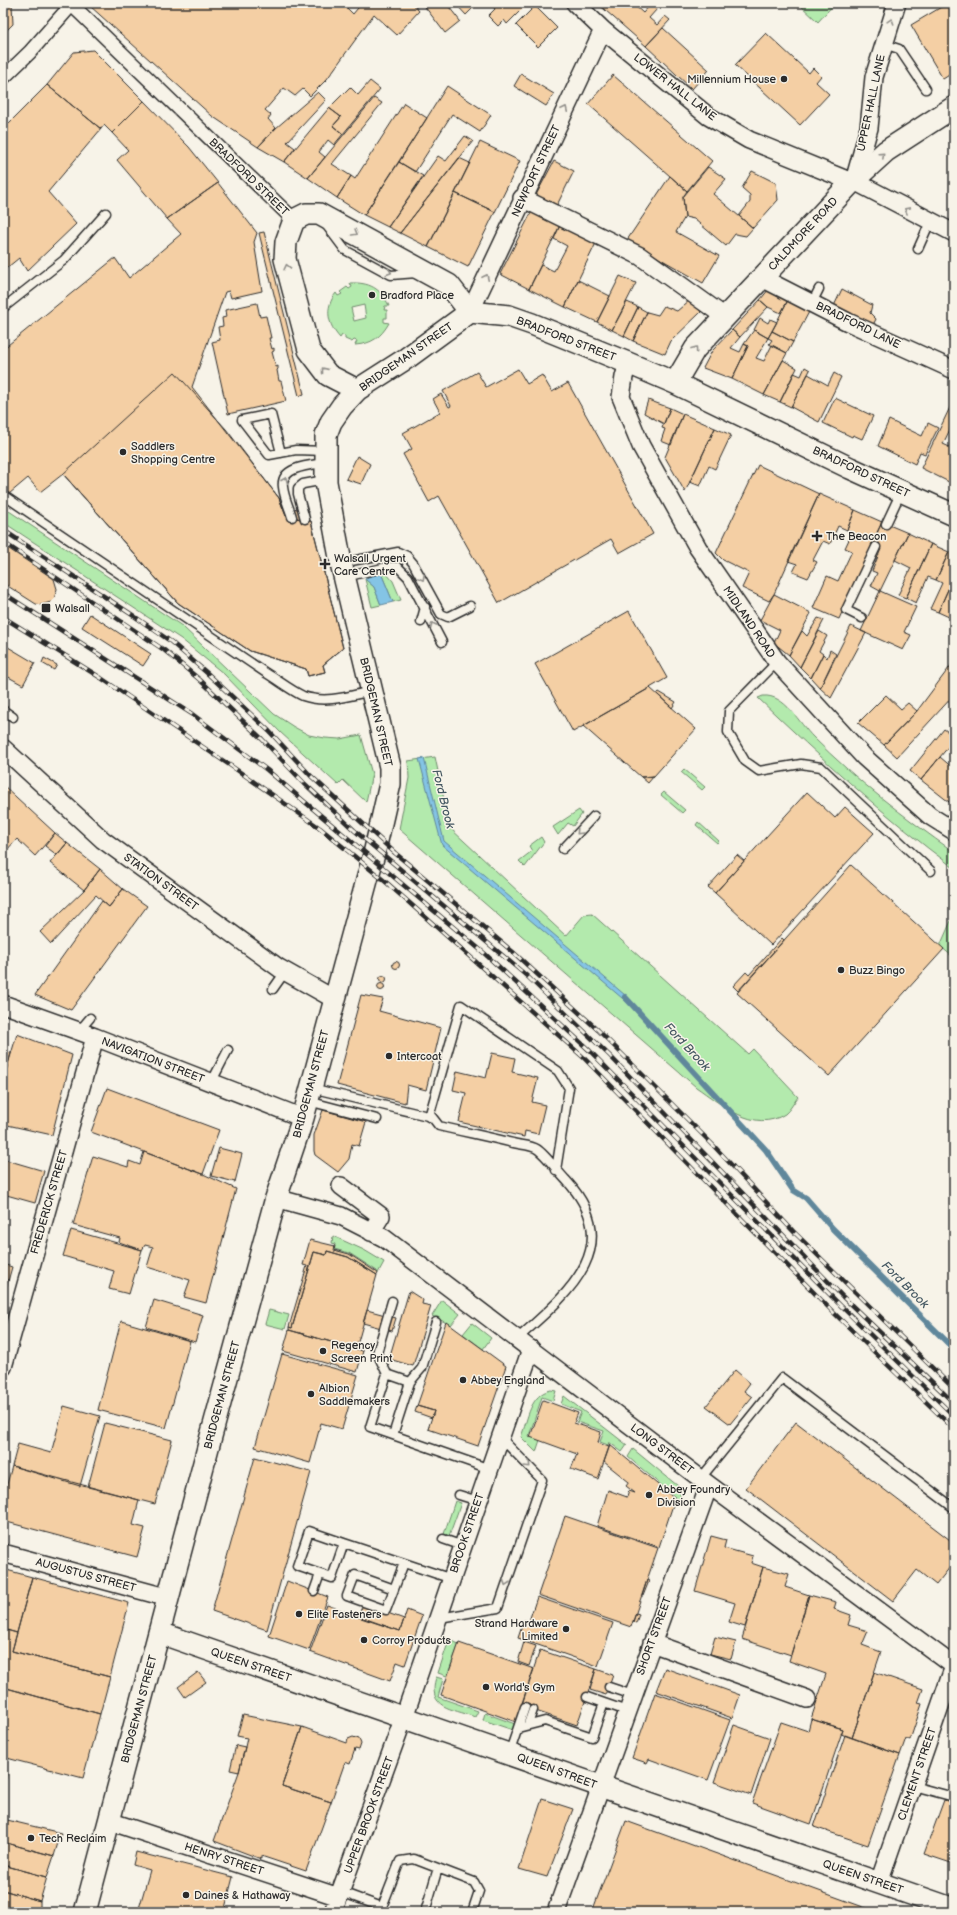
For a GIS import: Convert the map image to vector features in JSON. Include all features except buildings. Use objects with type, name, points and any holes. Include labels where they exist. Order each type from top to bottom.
[{"type":"street","name":"LOWER HALL LANE","points":[[575,3],[603,30],[708,116],[750,140],[852,182],[954,234]]},
{"type":"street","name":"UPPER HALL LANE","points":[[852,182],[869,128],[874,77],[897,3]]},
{"type":"street","points":[[3,78],[30,52],[71,4]]},
{"type":"street","name":"BRADFORD STREET","points":[[71,4],[294,220],[306,214],[318,214],[449,285],[470,312],[509,316],[628,363],[675,383],[954,515]]},
{"type":"street","name":"NEWPORT STREET","points":[[470,312],[522,198],[603,30]]},
{"type":"street","name":"CALDMORE ROAD","points":[[675,383],[694,349],[852,182],[886,151],[954,107]]},
{"type":"street","points":[[522,198],[640,256],[725,317]]},
{"type":"street","points":[[294,220],[286,242],[285,259],[309,350],[328,375],[357,390]]},
{"type":"street","name":"BRADFORD LANE","points":[[762,278],[816,296],[848,322],[954,370]]},
{"type":"street","name":"BRIDGEMAN STREET","points":[[86,1912],[210,1440],[276,1198],[307,1102],[374,854],[390,784],[390,767],[342,570],[325,465],[326,435],[342,406],[357,390],[407,358],[470,312]]},
{"type":"street","name":"MIDLAND ROAD","points":[[628,363],[621,397],[642,446],[698,548],[777,662],[864,757],[930,816],[954,831]]},
{"type":"street","name":"STATION STREET","points":[[3,748],[103,840],[285,972],[334,999]]},
{"type":"street","name":"NAVIGATION STREET","points":[[3,1004],[96,1037],[211,1083],[307,1102]]},
{"type":"street","name":"FREDERICK STREET","points":[[3,1367],[96,1037]]},
{"type":"street","points":[[341,1186],[382,1216],[371,1232]]},
{"type":"street","name":"LONG STREET","points":[[276,1198],[341,1216],[384,1238],[705,1481],[954,1666]]},
{"type":"street","name":"BROOK STREET","points":[[404,1717],[531,1350]]},
{"type":"street","name":"SHORT STREET","points":[[556,1912],[652,1643],[705,1481]]},
{"type":"street","name":"AUGUSTUS STREET","points":[[3,1553],[169,1598]]},
{"type":"street","name":"QUEEN STREET","points":[[160,1634],[879,1882],[946,1909]]},
{"type":"street","points":[[652,1643],[807,1699]]},
{"type":"street","name":"CLEMENT STREET","points":[[879,1882],[954,1666]]},
{"type":"street","name":"UPPER BROOK STREET","points":[[338,1900],[404,1717]]},
{"type":"street","name":"HENRY STREET","points":[[109,1821],[338,1900]]},
{"type":"lane","points":[[884,44],[899,49],[926,89]]},
{"type":"lane","points":[[3,308],[64,260],[106,213]]},
{"type":"lane","points":[[918,249],[930,222]]},
{"type":"lane","points":[[281,452],[271,414],[242,420],[269,455],[296,450],[325,465]]},
{"type":"lane","points":[[292,517],[283,486],[285,478],[290,472],[298,468],[325,465]]},
{"type":"lane","points":[[305,519],[298,494],[298,488],[325,465]]},
{"type":"lane","points":[[886,524],[901,491]]},
{"type":"lane","points":[[6,497],[266,673],[303,696],[322,700],[338,699],[371,691]]},
{"type":"lane","points":[[862,618],[846,610],[876,547]]},
{"type":"lane","points":[[342,570],[393,552],[402,553],[413,563],[444,617],[448,618],[470,606]]},
{"type":"lane","points":[[342,570],[398,567],[408,577],[442,642]]},
{"type":"lane","points":[[421,622],[425,607]]},
{"type":"lane","points":[[777,662],[729,711],[728,732],[745,761],[759,771],[802,764],[821,767],[931,871]]},
{"type":"lane","points":[[3,710],[13,717]]},
{"type":"lane","points":[[563,849],[594,816]]},
{"type":"lane","points":[[274,989],[285,972]]},
{"type":"lane","points":[[429,1117],[461,1005],[558,1071],[569,1088],[556,1170]]},
{"type":"lane","points":[[79,1031],[90,1018]]},
{"type":"lane","points":[[211,1083],[228,1050]]},
{"type":"lane","points":[[307,1102],[429,1117],[440,1126],[537,1149],[556,1170],[585,1205],[591,1222],[592,1240],[586,1262],[572,1287],[517,1339]]},
{"type":"lane","points":[[307,1102],[377,1119]]},
{"type":"lane","points":[[392,1301],[377,1353],[387,1374],[370,1427],[490,1469]]},
{"type":"lane","points":[[393,1435],[410,1382],[422,1368],[436,1322]]},
{"type":"lane","points":[[387,1374],[410,1382]]},
{"type":"lane","points":[[705,1481],[782,1378],[954,1508]]},
{"type":"lane","points":[[438,1618],[498,1608],[542,1480],[500,1437]]},
{"type":"lane","points":[[459,1495],[478,1501]]},
{"type":"lane","points":[[344,1543],[332,1578],[297,1566],[309,1531],[452,1579]]},
{"type":"lane","points":[[443,1539],[463,1546]]},
{"type":"lane","points":[[394,1589],[355,1575],[347,1596],[386,1610],[404,1563]]},
{"type":"lane","points":[[314,1591],[320,1574]]},
{"type":"lane","points":[[609,1686],[630,1703]]},
{"type":"lane","points":[[587,1697],[604,1703],[630,1703]]},
{"type":"lane","points":[[518,1728],[528,1724],[545,1721],[592,1737],[604,1703]]},
{"type":"lane","points":[[509,1754],[518,1728],[529,1709],[528,1724]]},
{"type":"lane","points":[[538,1722],[542,1713]]},
{"type":"lane","points":[[913,1786],[954,1797]]},
{"type":"lane","points":[[338,1900],[382,1909],[400,1861],[414,1859],[474,1882],[479,1891],[472,1912]]},
{"type":"lane","points":[[425,1912],[438,1868]]},
{"type":"green space","points":[[798,3],[835,3],[818,22]]},
{"type":"green space","points":[[350,283],[374,287],[386,300],[389,306],[385,306],[384,310],[387,310],[387,318],[384,318],[384,322],[389,323],[383,332],[371,341],[355,345],[357,341],[354,340],[352,342],[345,339],[345,336],[342,335],[340,338],[330,322],[329,316],[330,305],[336,293],[338,296],[342,294],[340,292],[347,287],[349,289],[352,287]],"holes":[[[364,305],[366,318],[354,321],[351,308]]]},
{"type":"green space","points":[[3,507],[182,626],[274,714],[294,727],[309,735],[325,738],[340,739],[361,735],[372,774],[366,802],[343,780],[338,785],[280,732],[224,674],[181,639],[3,522]]},
{"type":"green space","points":[[381,573],[386,573],[393,581],[401,600],[393,602]]},
{"type":"green space","points":[[365,579],[374,587],[381,605],[372,607]]},
{"type":"green space","points":[[763,696],[771,697],[785,704],[813,737],[863,783],[899,812],[954,852],[954,868],[903,828],[829,764],[758,698]]},
{"type":"green space","points":[[435,757],[450,828],[566,936],[584,915],[592,914],[748,1054],[753,1049],[798,1097],[785,1114],[773,1119],[762,1121],[750,1119],[727,1108],[696,1087],[399,829],[409,778],[408,761]]},
{"type":"green space","points":[[684,769],[705,787],[702,790],[681,772]]},
{"type":"green space","points":[[664,792],[685,810],[682,813],[661,795]]},
{"type":"green space","points":[[579,810],[582,814],[573,826],[568,823],[558,835],[553,827]]},
{"type":"green space","points":[[698,822],[719,841],[717,843],[696,825]]},
{"type":"green space","points":[[541,837],[544,842],[525,867],[519,861],[532,851],[529,846]]},
{"type":"green space","points":[[954,914],[954,956],[953,957],[940,946]]},
{"type":"green space","points":[[333,1236],[364,1250],[384,1262],[377,1275],[377,1271],[349,1253],[334,1249],[335,1244],[332,1243]]},
{"type":"green space","points":[[442,1300],[460,1314],[451,1325],[432,1316]]},
{"type":"green space","points":[[269,1310],[289,1315],[285,1329],[265,1324]]},
{"type":"green space","points":[[472,1323],[491,1338],[483,1349],[463,1334]]},
{"type":"green space","points":[[551,1390],[556,1391],[553,1401],[542,1397],[529,1436],[540,1440],[536,1452],[521,1437],[534,1402],[538,1396]]},
{"type":"green space","points":[[564,1396],[627,1445],[622,1452],[609,1442],[608,1445],[600,1442],[604,1431],[577,1422],[581,1412],[561,1404]]},
{"type":"green space","points":[[633,1449],[678,1486],[681,1497],[679,1502],[628,1457]]},
{"type":"green space","points":[[455,1501],[461,1503],[449,1536],[444,1534]]},
{"type":"green space","points":[[449,1640],[459,1644],[447,1676],[438,1673]]},
{"type":"green space","points":[[436,1677],[443,1679],[438,1697],[478,1711],[475,1717],[443,1706],[438,1701],[434,1688]]},
{"type":"green space","points":[[485,1713],[515,1724],[513,1730],[483,1720]]},
{"type":"water","points":[[381,573],[393,602],[381,605],[374,587],[365,579]]},
{"type":"water","points":[[424,758],[444,841],[632,1001],[629,1004],[442,845],[419,759]]},
{"type":"waterway","name":"Ford Brook","points":[[625,997],[766,1150],[793,1190],[806,1198],[833,1229],[954,1349]]},
{"type":"railway","points":[[3,530],[170,641],[207,673],[269,731],[311,776],[395,853],[513,952],[598,1030],[713,1145],[793,1231],[954,1389]]},
{"type":"railway","points":[[3,542],[164,650],[200,680],[262,739],[305,784],[354,830],[528,977],[610,1056],[843,1297],[954,1403]]},
{"type":"railway","points":[[3,593],[192,714],[267,770],[484,953],[590,1051],[840,1305],[954,1416]]},
{"type":"railway","points":[[3,617],[101,678],[237,770],[320,828],[387,883],[583,1057],[834,1313],[954,1429]]},
{"type":"place","name":"Millennium House","points":[[784,79]]},
{"type":"place","name":"Bradford Place","points":[[372,295]]},
{"type":"place","name":"Saddlers Shopping Centre","points":[[123,452]]},
{"type":"place","name":"The Beacon","points":[[817,536]]},
{"type":"place","name":"Walsall Urgent Care Centre","points":[[325,564]]},
{"type":"place","name":"Walsall","points":[[46,608]]},
{"type":"place","name":"Buzz Bingo","points":[[841,970]]},
{"type":"place","name":"Intercoat","points":[[389,1056]]},
{"type":"place","name":"Regency Screen Print","points":[[323,1351]]},
{"type":"place","name":"Abbey England","points":[[463,1380]]},
{"type":"place","name":"Albion Saddlemakers","points":[[311,1394]]},
{"type":"place","name":"Abbey Foundry Division","points":[[649,1495]]},
{"type":"place","name":"Elite Fasteners","points":[[299,1614]]},
{"type":"place","name":"Strand Hardware Limited","points":[[566,1629]]},
{"type":"place","name":"Corroy Products","points":[[364,1640]]},
{"type":"place","name":"World's Gym","points":[[486,1687]]},
{"type":"place","name":"Tech Reclaim","points":[[31,1838]]},
{"type":"place","name":"Daines & Hathaway","points":[[186,1895]]}]
